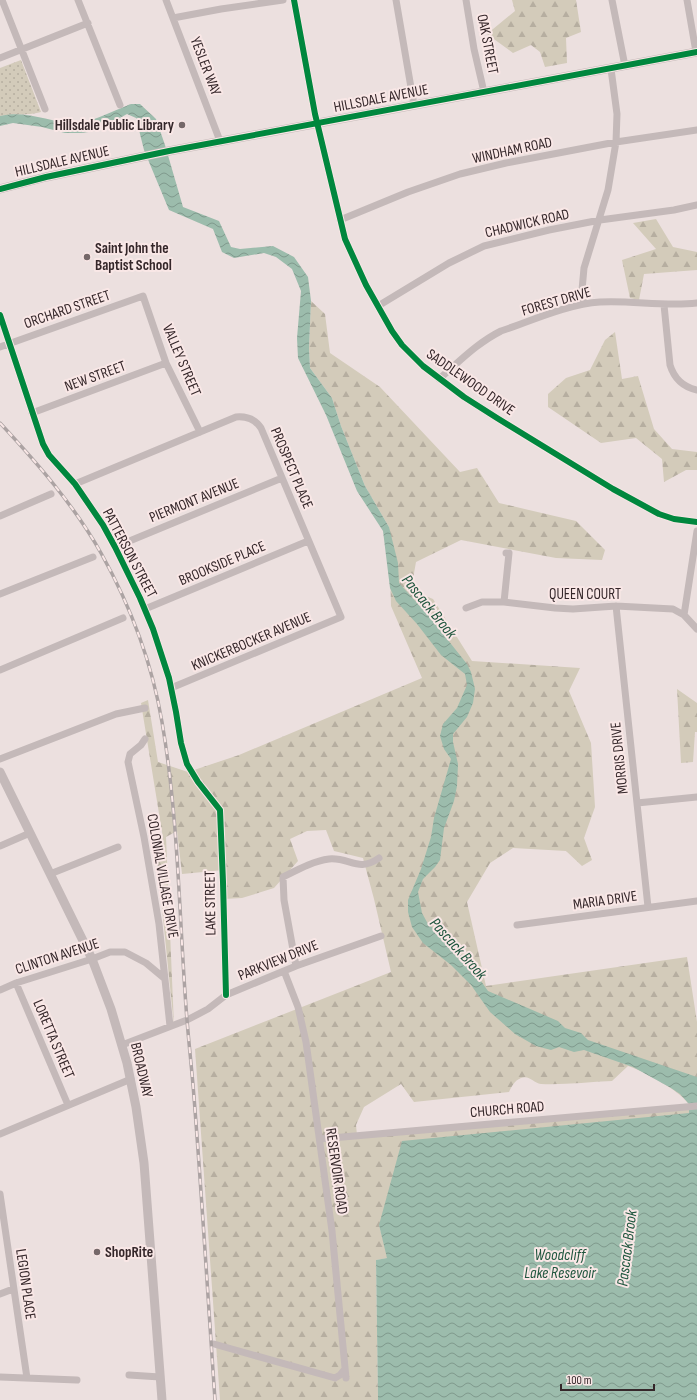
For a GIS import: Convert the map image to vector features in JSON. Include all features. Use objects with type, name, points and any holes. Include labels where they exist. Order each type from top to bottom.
[{"type":"street","points":[[2,0],[44,109]]},
{"type":"street","points":[[78,0],[120,105]]},
{"type":"street","name":"YESLER WAY","points":[[166,0],[220,141]]},
{"type":"street","points":[[173,18],[283,0]]},
{"type":"street","name":"SADDLEWOOD DRIVE","points":[[294,0],[317,123],[345,239],[358,270],[402,345],[423,366],[439,379],[497,418],[613,489],[642,505],[669,517],[697,522]]},
{"type":"street","points":[[396,0],[414,105]]},
{"type":"street","name":"OAK STREET","points":[[466,0],[474,49],[484,92]]},
{"type":"street","points":[[612,0],[625,66]]},
{"type":"street","points":[[687,0],[697,52]]},
{"type":"street","points":[[0,58],[88,24]]},
{"type":"street","name":"HILLSDALE AVENUE","points":[[0,189],[46,177],[169,151],[697,52]]},
{"type":"street","points":[[584,304],[582,290],[584,268],[608,190],[616,142],[617,114],[611,69]]},
{"type":"street","name":"WINDHAM ROAD","points":[[340,220],[408,192],[460,174],[506,163],[616,142],[697,130]]},
{"type":"street","name":"CHADWICK ROAD","points":[[378,306],[449,263],[484,246],[549,230],[600,220],[674,210],[697,205]]},
{"type":"street","name":"ORCHARD STREET","points":[[0,346],[143,296]]},
{"type":"street","name":"VALLEY STREET","points":[[143,296],[166,363],[200,432]]},
{"type":"street","name":"FOREST DRIVE","points":[[439,379],[478,344],[490,336],[508,328],[571,307],[584,304],[616,302],[697,304]]},
{"type":"street","points":[[664,304],[670,365],[672,371],[681,383],[697,390]]},
{"type":"street","name":"PATTERSON STREET","points":[[0,315],[43,444],[49,455],[75,484],[93,510],[115,547],[145,609],[171,688],[181,743],[187,764],[198,782],[220,810]]},
{"type":"street","name":"NEW STREET","points":[[32,413],[166,363]]},
{"type":"street","name":"PROSPECT PLACE","points":[[75,484],[236,417],[242,416],[252,419],[261,428],[341,617]]},
{"type":"street","name":"PIERMONT AVENUE","points":[[115,547],[282,478]]},
{"type":"street","points":[[0,516],[51,494]]},
{"type":"street","points":[[684,615],[697,531]]},
{"type":"street","name":"BROOKSIDE PLACE","points":[[145,609],[308,541]]},
{"type":"street","points":[[504,602],[509,553],[506,553]]},
{"type":"street","points":[[0,594],[93,557]]},
{"type":"street","name":"QUEEN COURT","points":[[466,608],[482,602],[504,602],[573,609],[616,606],[673,609],[684,615],[697,629]]},
{"type":"street","name":"MORRIS DRIVE","points":[[616,606],[648,907]]},
{"type":"street","name":"KNICKERBOCKER AVENUE","points":[[171,688],[341,617]]},
{"type":"street","points":[[0,670],[123,618]]},
{"type":"street","points":[[0,759],[116,714],[145,708]]},
{"type":"street","name":"COLONIAL VILLAGE DRIVE","points":[[145,738],[141,745],[130,754],[128,762],[144,837],[159,924],[170,1026]]},
{"type":"street","name":"BROADWAY","points":[[0,772],[92,959],[111,1010],[131,1078],[144,1163],[162,1400]]},
{"type":"street","points":[[637,803],[697,796]]},
{"type":"street","name":"LAKE STREET","points":[[220,810],[226,995]]},
{"type":"street","points":[[0,846],[30,833]]},
{"type":"street","points":[[50,874],[118,847]]},
{"type":"street","points":[[296,966],[284,900],[282,877],[324,860],[338,859],[363,865],[372,863],[379,858]]},
{"type":"street","name":"MARIA DRIVE","points":[[517,925],[697,901]]},
{"type":"street","name":"PARKVIEW DRIVE","points":[[122,1045],[208,1009],[226,995],[296,966],[381,936]]},
{"type":"street","name":"CLINTON AVENUE","points":[[0,990],[16,983],[110,952],[125,952],[146,963],[164,978]]},
{"type":"street","name":"RESERVOIR ROAD","points":[[284,971],[292,991],[303,1029],[320,1139],[332,1231],[346,1378]]},
{"type":"street","name":"LORETTA STREET","points":[[16,983],[68,1105]]},
{"type":"street","points":[[1,1132],[131,1078]]},
{"type":"street","name":"CHURCH ROAD","points":[[320,1139],[697,1106]]},
{"type":"street","name":"LEGION PLACE","points":[[0,1194],[1,1214],[27,1378]]},
{"type":"street","points":[[0,1294],[13,1289]]},
{"type":"street","points":[[214,1344],[335,1378],[345,1369]]},
{"type":"street","points":[[129,1375],[160,1377]]},
{"type":"street","points":[[0,1377],[77,1380]]},
{"type":"green space","points":[[512,0],[576,0],[581,32],[566,38],[567,63],[545,67],[540,52],[531,45],[513,53],[487,34],[515,11]]},
{"type":"green space","points":[[21,60],[41,112],[0,116],[0,68]]},
{"type":"green space","points":[[656,219],[673,247],[697,252],[697,270],[644,274],[639,300],[630,298],[622,260],[656,249],[633,223]]},
{"type":"green space","points":[[311,301],[325,314],[330,353],[380,387],[460,472],[477,468],[499,503],[576,521],[605,550],[602,560],[556,558],[461,540],[416,562],[411,590],[433,599],[472,661],[580,668],[569,691],[591,743],[595,807],[584,838],[592,860],[582,866],[566,851],[513,848],[490,863],[467,902],[486,986],[687,957],[697,1022],[697,1112],[379,1225],[388,1258],[376,1260],[378,1400],[220,1400],[195,1049],[391,972],[363,858],[334,851],[326,830],[307,831],[290,839],[298,861],[274,888],[242,898],[224,899],[224,870],[182,874],[177,831],[166,837],[174,1026],[155,839],[163,838],[141,703],[148,700],[158,762],[188,772],[239,755],[422,678],[391,606],[389,527],[365,486],[341,426],[332,398],[310,368],[309,348]],"holes":[[[628,1066],[669,1087],[684,1098],[689,1104],[357,1135],[356,1125],[364,1107],[401,1084],[414,1102],[509,1092],[515,1082],[524,1077],[541,1084],[612,1081]]]},
{"type":"green space","points":[[615,332],[622,379],[638,376],[654,429],[672,449],[697,452],[697,470],[686,470],[664,482],[662,459],[636,438],[601,443],[548,407],[548,394],[566,378],[590,370],[605,340]]},
{"type":"green space","points":[[677,689],[697,703],[697,732],[695,732],[693,762],[681,763]]},
{"type":"water","name":"Woodcliff Lake Resevoir","points":[[131,104],[140,104],[156,119],[183,207],[219,221],[231,247],[240,249],[273,246],[294,257],[308,277],[311,301],[309,348],[310,368],[332,398],[341,426],[365,486],[389,527],[398,563],[399,583],[428,615],[467,664],[471,672],[475,689],[473,703],[467,717],[453,734],[453,742],[458,764],[457,786],[454,801],[444,828],[440,860],[423,879],[418,892],[422,913],[428,924],[451,943],[488,991],[558,1021],[565,1028],[581,1033],[588,1040],[697,1077],[697,1400],[378,1400],[376,1260],[387,1258],[379,1225],[402,1141],[689,1113],[689,1104],[680,1094],[671,1088],[633,1067],[584,1050],[574,1052],[559,1047],[551,1050],[536,1046],[515,1034],[490,1012],[471,985],[451,965],[423,943],[412,927],[408,912],[408,900],[421,869],[431,837],[434,818],[451,759],[444,749],[440,736],[443,724],[457,708],[467,685],[465,674],[441,655],[417,624],[396,601],[390,588],[383,531],[357,491],[326,415],[298,358],[297,338],[301,291],[292,269],[276,257],[264,253],[234,258],[222,252],[213,229],[169,210],[144,150],[136,118],[127,114],[96,131],[81,133],[65,133],[42,127],[13,123],[0,126],[0,116],[19,114],[66,123],[80,124]]},
{"type":"railway","points":[[0,423],[28,453],[67,501],[101,553],[112,573],[139,635],[158,700],[168,759],[172,796],[184,983],[197,1135],[215,1400]]},
{"type":"cycle path","points":[[294,0],[315,114],[345,239],[366,285],[392,331],[402,345],[423,366],[464,397],[613,489],[659,514],[674,519],[697,522]]},
{"type":"cycle path","points":[[0,189],[46,177],[169,151],[697,52]]},
{"type":"cycle path","points":[[0,315],[43,444],[49,455],[75,484],[103,525],[140,598],[153,629],[169,678],[181,743],[187,764],[198,782],[220,810],[226,995]]},
{"type":"place","name":"Hillsdale Public Library","points":[[182,125]]},
{"type":"place","name":"Saint John the Baptist School","points":[[87,257]]},
{"type":"place","name":"ShopRite","points":[[97,1252]]},
{"type":"water label","name":"Pascack Brook","points":[[430,606]]},
{"type":"water label","name":"Pascack Brook","points":[[459,948]]},
{"type":"water label","name":"Pascack Brook","points":[[626,1248]]}]
